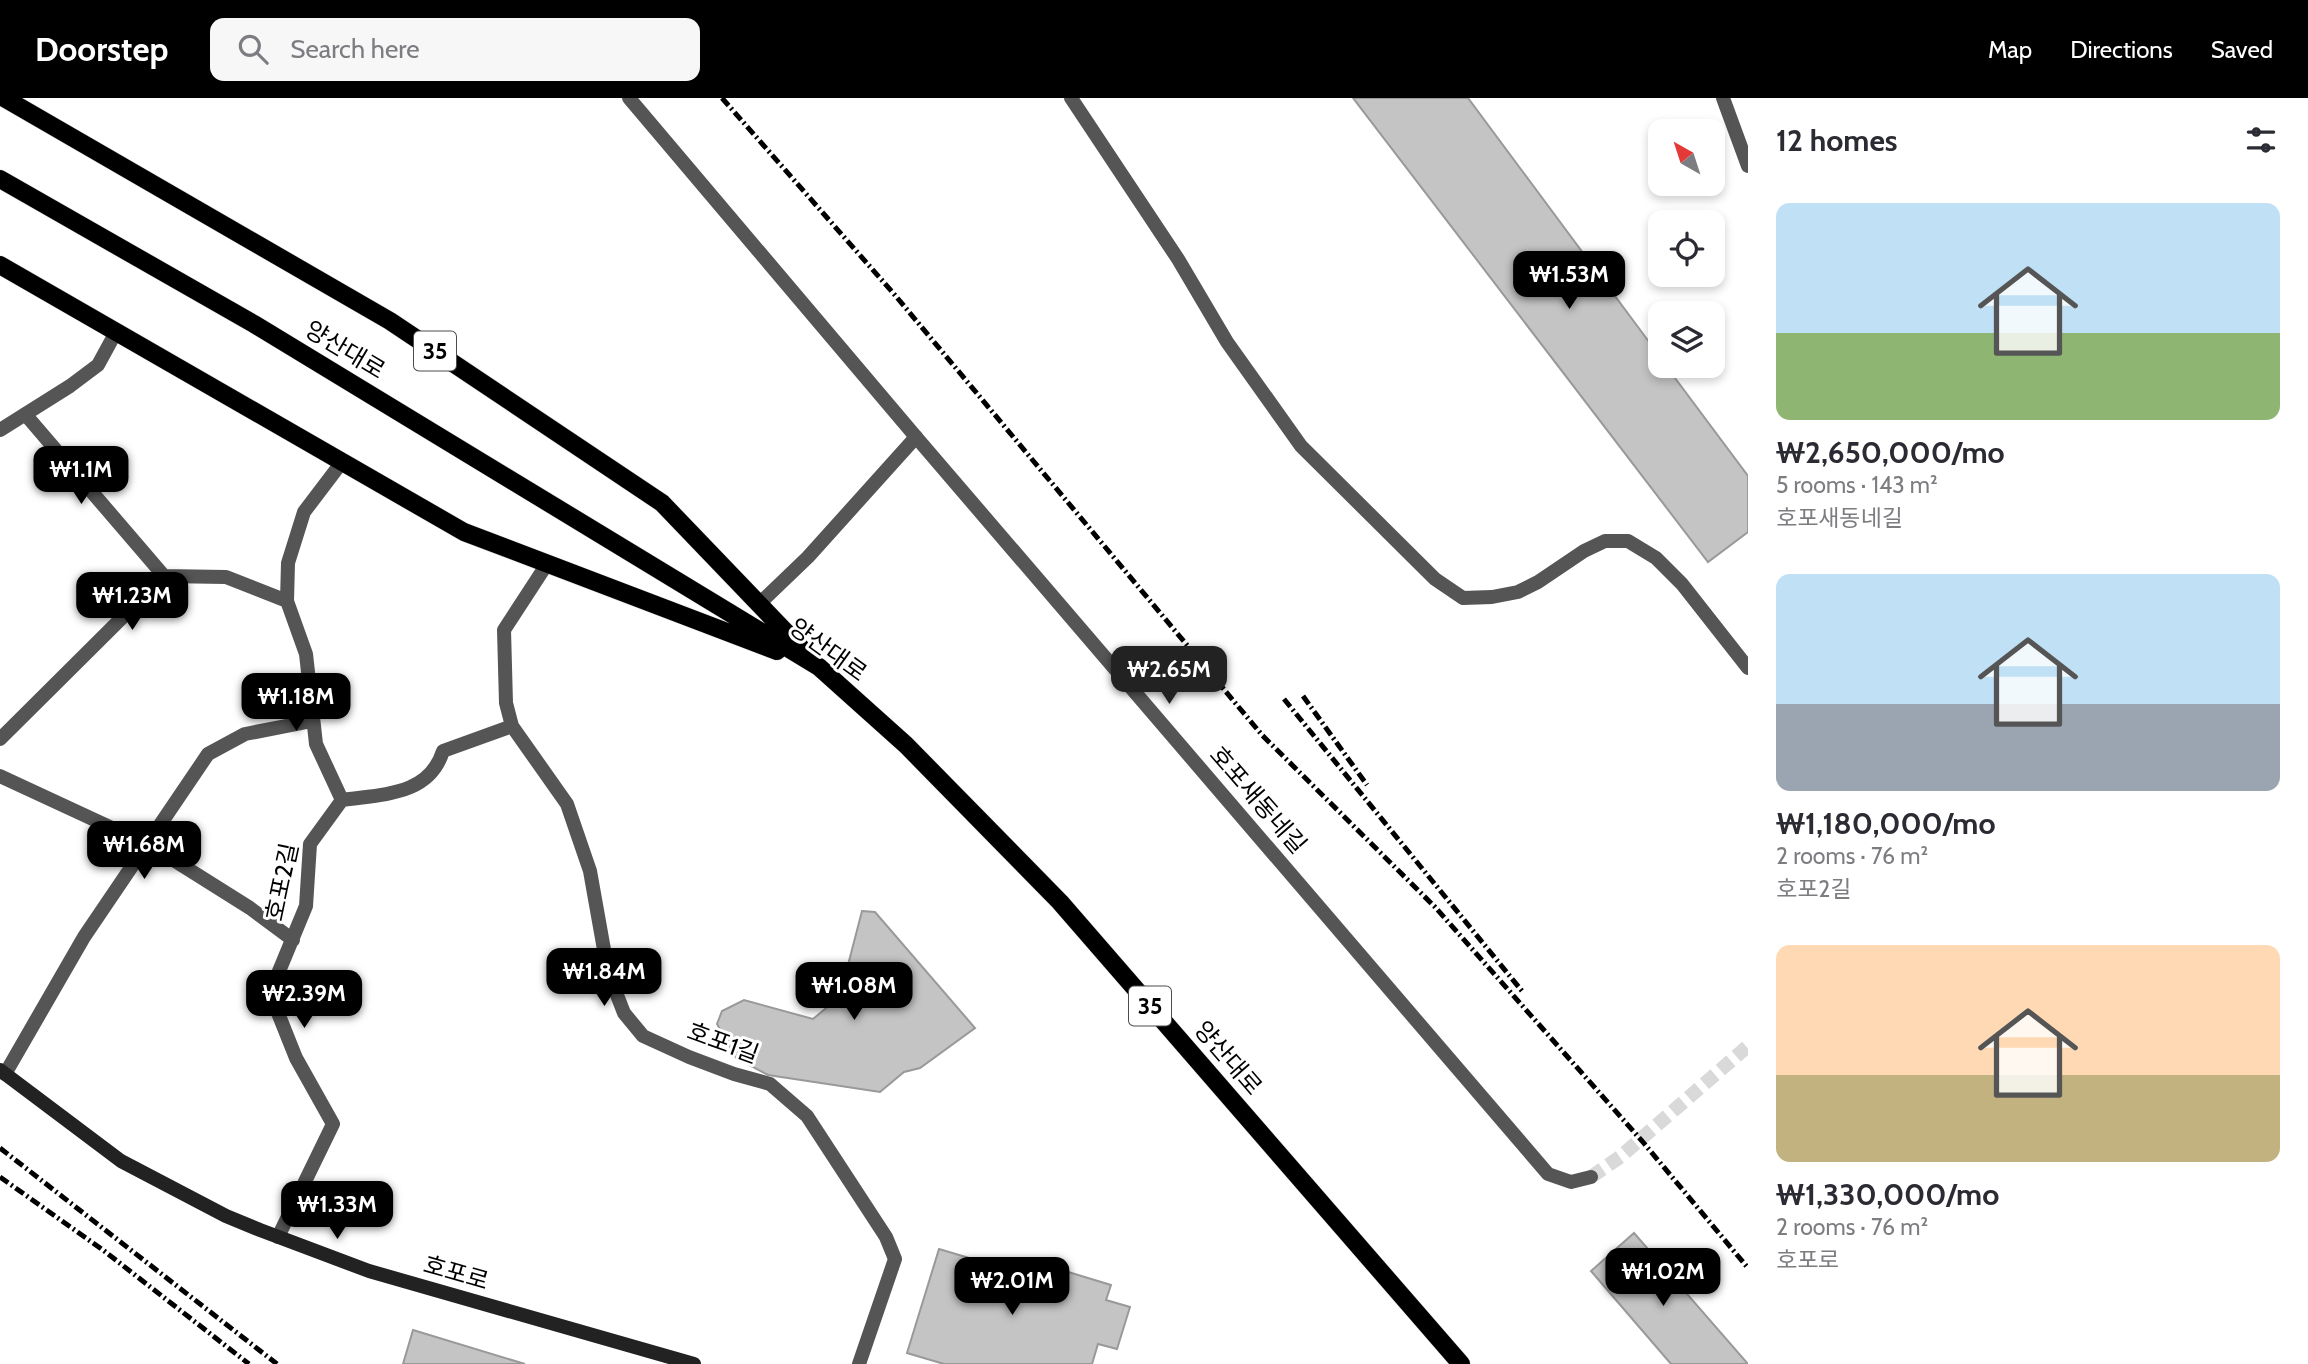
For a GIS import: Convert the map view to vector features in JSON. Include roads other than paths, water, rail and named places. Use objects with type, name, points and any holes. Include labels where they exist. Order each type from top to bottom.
[{"type":"main road","name":"35","points":[[4,98],[390,321],[662,503],[819,667]]},
{"type":"main road","name":"양산대로","points":[[0,179],[254,324],[819,667],[906,745],[1060,902],[1461,1364]]},
{"type":"main road","name":"35","points":[[0,265],[464,532],[819,667]]},
{"type":"main road","name":"호포로","points":[[2,1072],[121,1161],[226,1216],[382,1275],[694,1364]]},
{"type":"street","name":"호포새동네길","points":[[629,98],[1548,1174],[1571,1182],[1591,1177]]},
{"type":"street","points":[[1070,98],[1178,259],[1227,342],[1301,446],[1435,579],[1464,598],[1518,593],[1584,551],[1605,541],[1628,541],[1656,558],[1682,584],[1748,668]]},
{"type":"street","points":[[1723,98],[1748,166]]},
{"type":"street","points":[[0,430],[98,365],[116,332]]},
{"type":"street","points":[[25,414],[164,576]]},
{"type":"street","points":[[759,604],[808,557],[916,437]]},
{"type":"street","points":[[342,462],[304,512],[288,563],[287,601],[306,654],[316,744],[342,800],[399,792],[430,777],[439,764],[443,751],[512,726]]},
{"type":"street","name":"호포1길","points":[[547,564],[504,630],[506,704],[512,726],[567,804],[590,871],[608,972],[624,1013],[643,1036],[689,1058],[770,1084],[807,1116],[886,1237],[895,1259],[859,1364]]},
{"type":"street","points":[[0,738],[164,576],[226,578],[287,601]]},
{"type":"street","points":[[2,1072],[84,937],[208,754],[245,734],[312,721]]},
{"type":"street","name":"호포2길","points":[[0,776],[148,844],[250,908],[293,940]]},
{"type":"street","name":"호포2길","points":[[278,1237],[333,1125],[296,1058],[270,993],[306,906],[310,844],[342,800]]},
{"type":"tunnel","points":[[1591,1177],[1620,1157],[1748,1046]]},
{"type":"railway","points":[[722,98],[894,294],[1262,735],[1435,907],[1642,1141],[1748,1268]]},
{"type":"railway","points":[[1303,696],[1367,785]]},
{"type":"railway","points":[[1284,699],[1522,991]]},
{"type":"railway","points":[[0,1148],[277,1364]]},
{"type":"railway","points":[[0,1177],[103,1250],[249,1364]]}]
